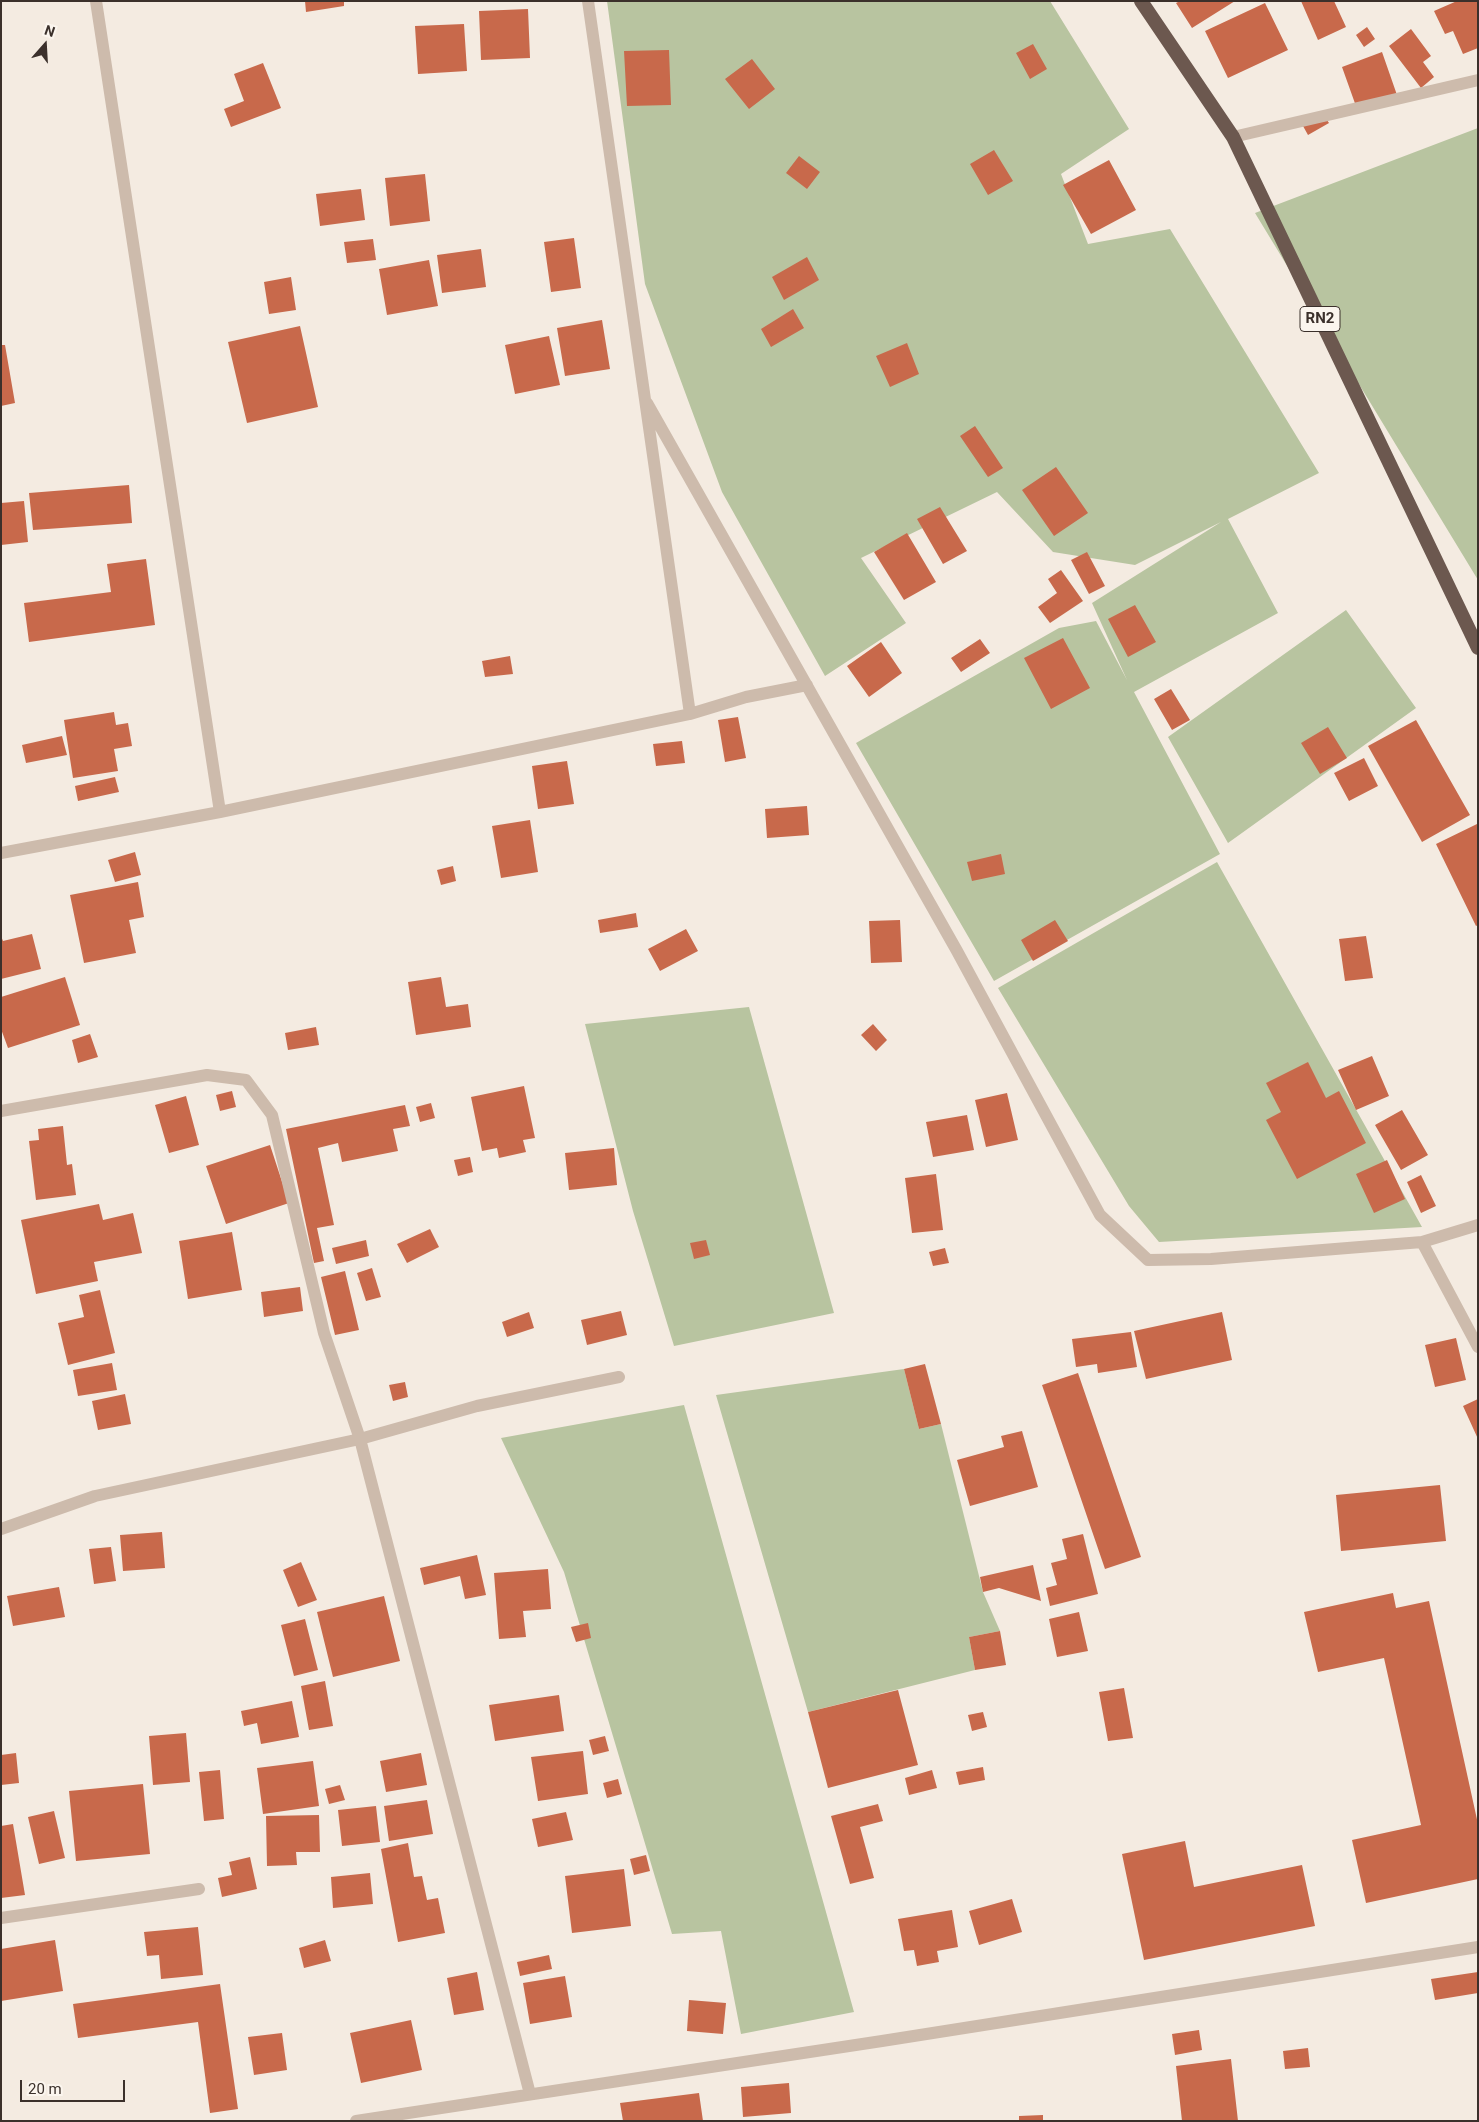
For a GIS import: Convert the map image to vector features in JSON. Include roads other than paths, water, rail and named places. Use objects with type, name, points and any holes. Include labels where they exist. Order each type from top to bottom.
[{"type":"highway","name":"RN2","points":[[1141,1],[1233,138],[1478,648]]},
{"type":"street","points":[[96,1],[220,812]]},
{"type":"street","points":[[588,1],[690,714]]},
{"type":"street","points":[[1233,138],[1478,80]]},
{"type":"street","points":[[643,396],[957,951],[1100,1215],[1148,1260],[1211,1259],[1422,1242],[1478,1225]]},
{"type":"street","points":[[1,853],[220,812],[690,714],[746,697],[807,685]]},
{"type":"street","points":[[1,1111],[207,1075],[246,1080],[272,1115],[324,1333],[360,1439],[530,2094]]},
{"type":"street","points":[[1422,1242],[1478,1347]]},
{"type":"street","points":[[1,1530],[95,1496],[360,1439],[477,1406],[619,1377]]},
{"type":"street","points":[[1,1918],[199,1889]]},
{"type":"street","points":[[356,2121],[1478,1947]]}]
